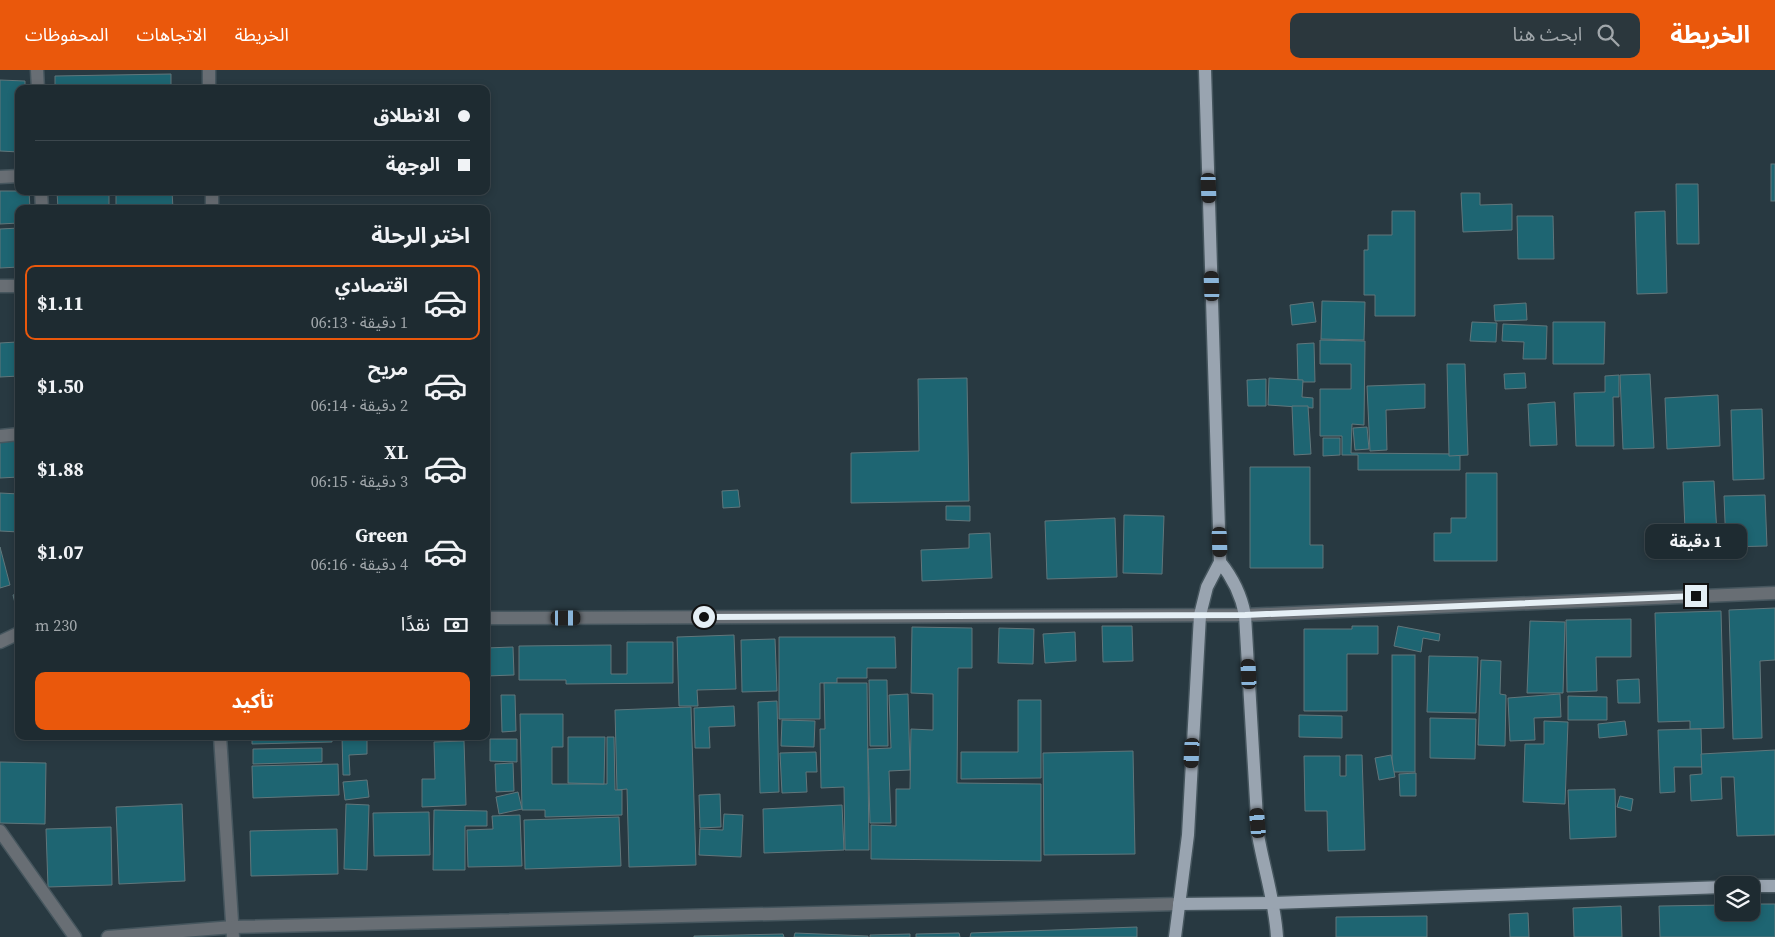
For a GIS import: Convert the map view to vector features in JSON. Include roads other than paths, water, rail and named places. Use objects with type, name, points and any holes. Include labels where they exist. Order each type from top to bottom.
[{"type":"main road","points":[[1174,937],[1188,835],[1200,615],[1207,587],[1220,562],[1205,70]]},
{"type":"main road","points":[[1220,562],[1236,586],[1243,603],[1245,615],[1258,835],[1265,873],[1274,903],[1277,937]]},
{"type":"main road","points":[[1760,886],[1775,886]]},
{"type":"main road","points":[[1179,904],[1274,903],[1715,887]]},
{"type":"street","points":[[37,70],[38,85]]},
{"type":"street","points":[[209,70],[209,85]]},
{"type":"street","points":[[0,177],[15,176]]},
{"type":"street","points":[[0,286],[15,286]]},
{"type":"street","points":[[0,436],[15,434]]},
{"type":"street","points":[[490,618],[1245,615],[1775,593]]},
{"type":"street","points":[[0,642],[15,635]]},
{"type":"street","points":[[220,740],[233,932]]},
{"type":"street","points":[[0,831],[75,937]]},
{"type":"street","points":[[108,937],[1179,904]]}]
